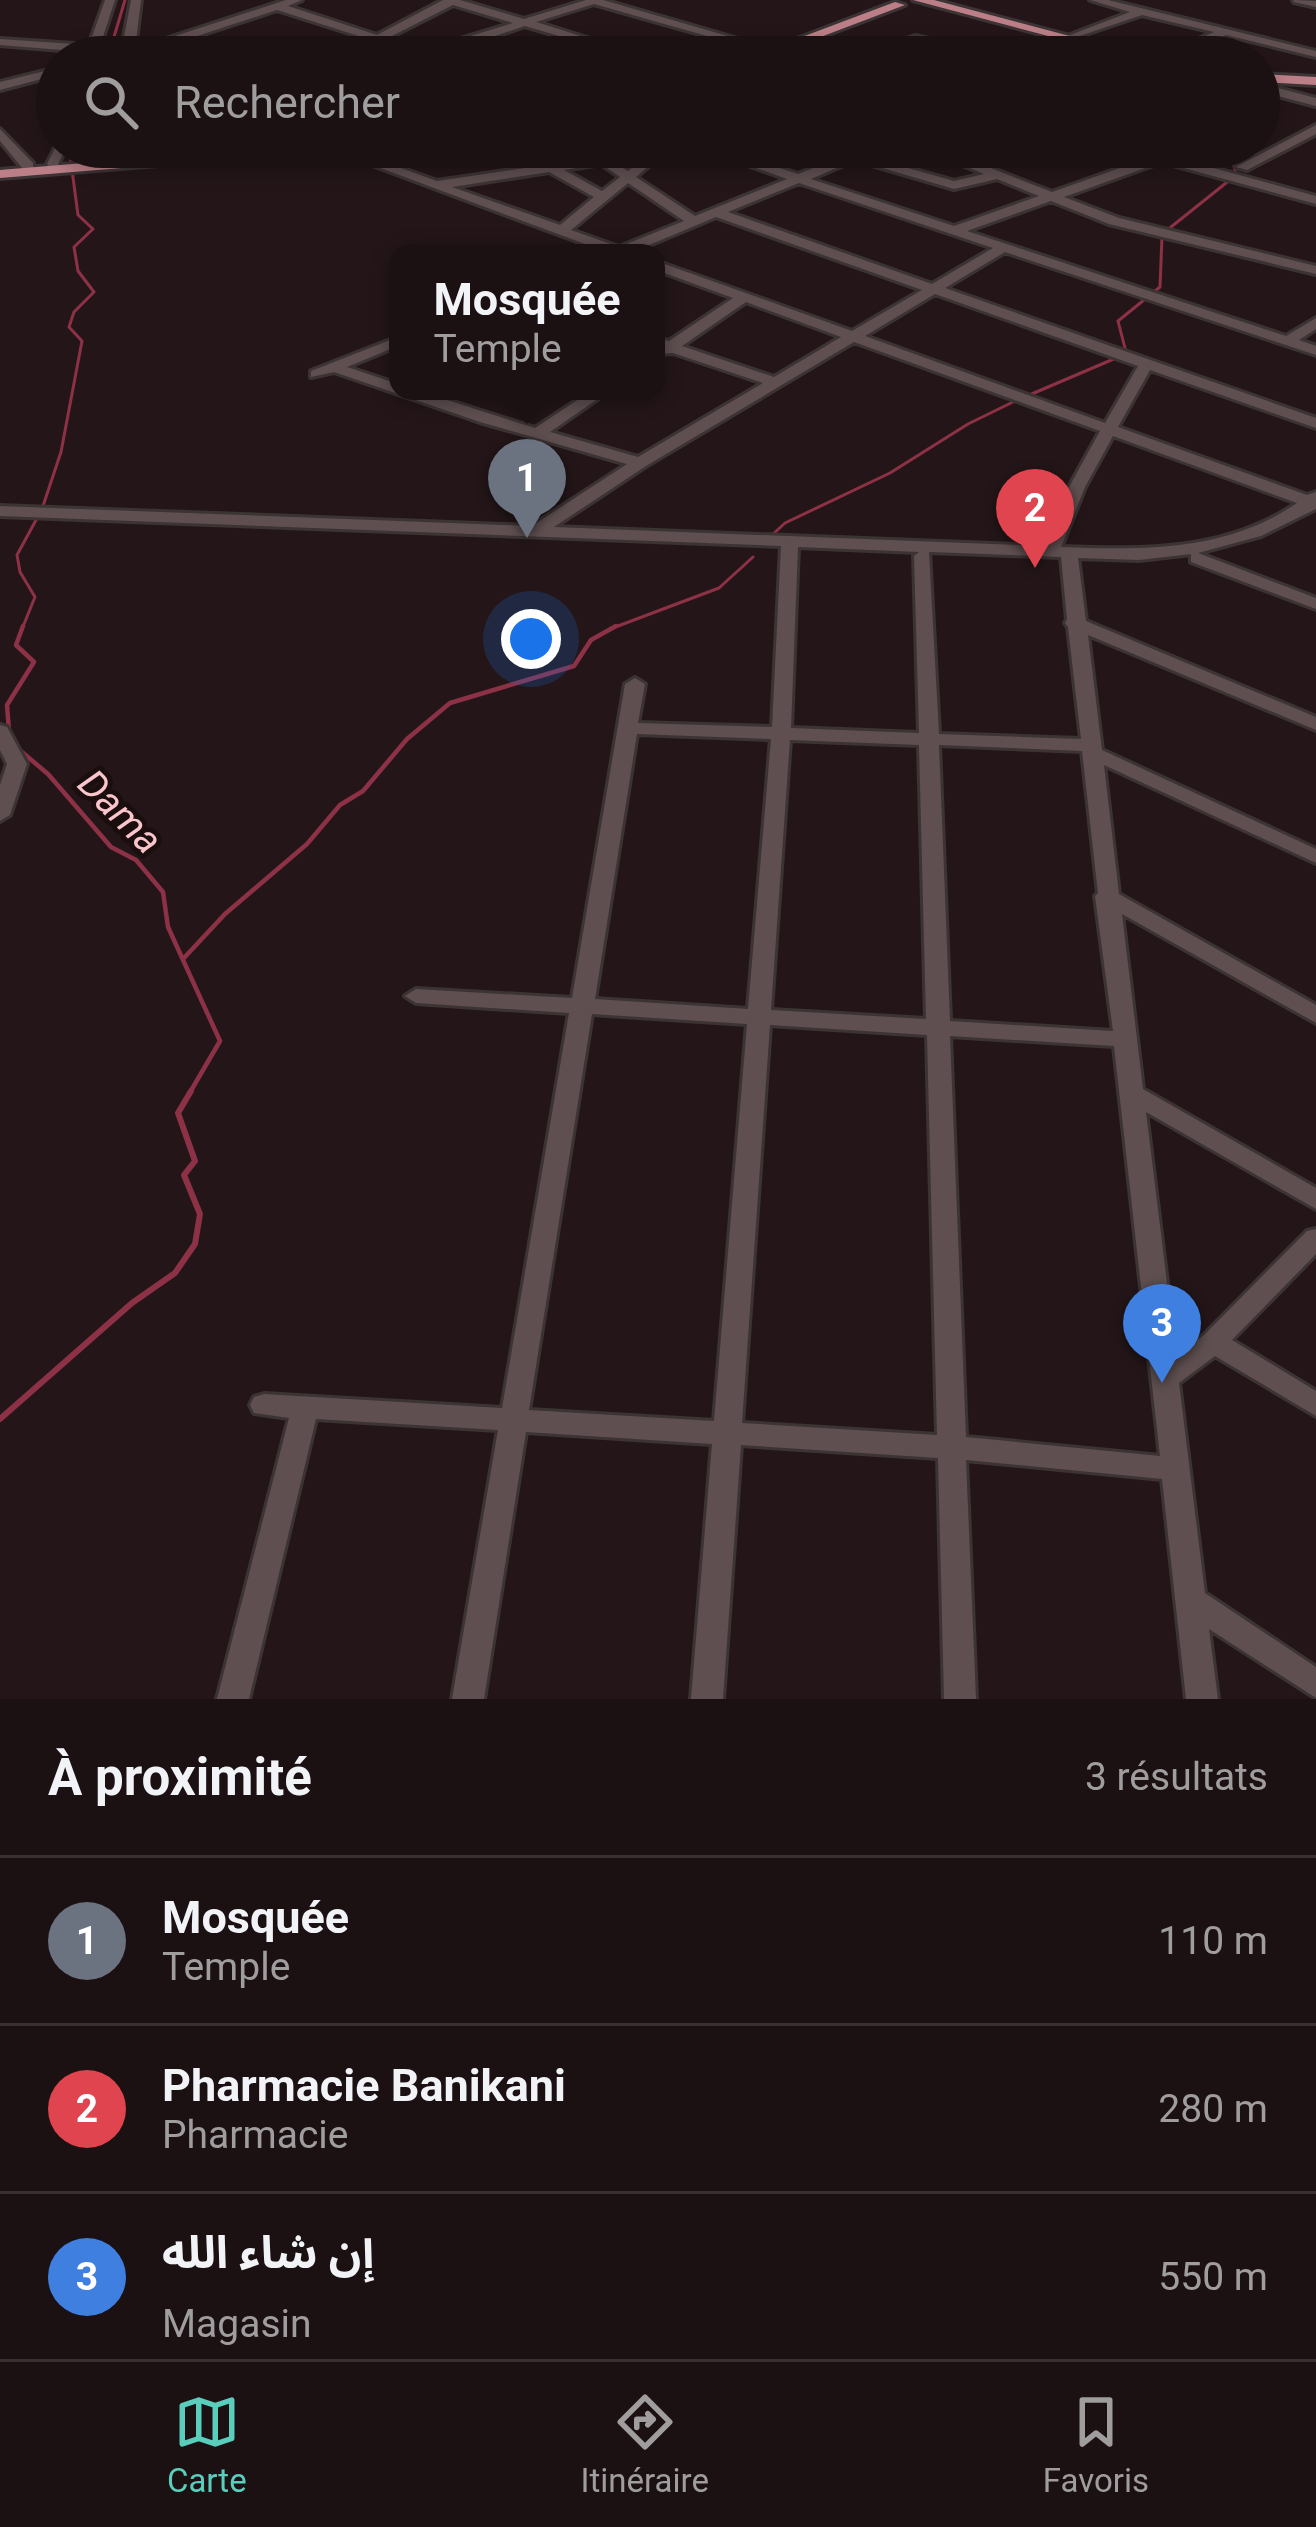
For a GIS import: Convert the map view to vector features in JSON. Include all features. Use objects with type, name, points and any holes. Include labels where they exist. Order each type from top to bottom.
[{"type":"main road","points":[[807,36],[855,18],[877,2],[914,2],[1060,36]]},
{"type":"main road","points":[[813,36],[914,2]]},
{"type":"main road","points":[[1280,82],[1316,81]]},
{"type":"main road","points":[[0,171],[36,165]]},
{"type":"main road","points":[[0,171],[36,165]]},
{"type":"street","points":[[110,0],[115,36]]},
{"type":"street","points":[[123,36],[136,0]]},
{"type":"street","points":[[258,0],[370,36]]},
{"type":"street","points":[[180,36],[296,0]]},
{"type":"street","points":[[483,36],[594,0],[712,36]]},
{"type":"street","points":[[1095,0],[1246,36]]},
{"type":"street","points":[[1074,36],[1163,0]]},
{"type":"street","points":[[1298,0],[1316,4]]},
{"type":"street","points":[[389,36],[450,1],[571,36]]},
{"type":"street","points":[[1214,36],[1226,31]]},
{"type":"street","points":[[0,42],[36,45]]},
{"type":"street","points":[[1280,45],[1316,54]]},
{"type":"street","points":[[0,86],[36,76]]},
{"type":"street","points":[[1280,90],[1316,102]]},
{"type":"street","points":[[1280,147],[1316,129]]},
{"type":"street","points":[[0,133],[28,166]]},
{"type":"street","points":[[1280,139],[1290,142]]},
{"type":"street","points":[[387,168],[597,244]]},
{"type":"street","points":[[436,186],[529,168]]},
{"type":"street","points":[[550,168],[605,198]]},
{"type":"street","points":[[614,168],[693,221]]},
{"type":"street","points":[[561,231],[641,168]]},
{"type":"street","points":[[768,168],[1316,351]]},
{"type":"street","points":[[638,244],[823,168]]},
{"type":"street","points":[[896,168],[960,186],[999,175]]},
{"type":"street","points":[[981,168],[1114,221],[1316,270]]},
{"type":"street","points":[[956,230],[1135,168]]},
{"type":"street","points":[[1198,168],[1316,200]]},
{"type":"street","points":[[714,212],[1316,423]]},
{"type":"street","points":[[532,536],[640,463],[1004,248]]},
{"type":"street","points":[[665,268],[1315,505]]},
{"type":"street","points":[[665,346],[744,297]]},
{"type":"street","points":[[1287,342],[1316,322]]},
{"type":"street","points":[[389,345],[325,371],[389,390]]},
{"type":"street","points":[[665,350],[776,383]]},
{"type":"street","points":[[1146,364],[1108,429],[1062,555],[1091,749],[1202,1699]]},
{"type":"street","points":[[422,400],[640,463]]},
{"type":"street","points":[[536,434],[587,400]]},
{"type":"street","points":[[789,547],[923,556],[1138,555],[1214,545],[1315,505]]},
{"type":"street","points":[[8,517],[1062,555],[1113,565],[1197,558],[1278,537],[1315,505]]},
{"type":"street","points":[[707,1699],[782,734],[789,547]]},
{"type":"street","points":[[923,556],[960,1699]]},
{"type":"street","points":[[1197,558],[1316,604]]},
{"type":"street","points":[[1074,622],[1316,724]]},
{"type":"street","points":[[468,1699],[634,684]]},
{"type":"street","points":[[628,728],[1091,749],[1316,857]]},
{"type":"street","points":[[0,731],[17,764],[0,815]]},
{"type":"street","points":[[1106,896],[1316,1015]]},
{"type":"street","points":[[416,997],[1123,1040]]},
{"type":"street","points":[[1133,1094],[1316,1201]]},
{"type":"street","points":[[1163,1380],[1214,1342],[1316,1238]]},
{"type":"street","points":[[1214,1342],[1316,1405]]},
{"type":"street","points":[[264,1405],[952,1447],[1174,1469]]},
{"type":"street","points":[[233,1699],[305,1409]]},
{"type":"street","points":[[1189,1599],[1316,1684]]},
{"type":"waterway","points":[[114,36],[125,0]]},
{"type":"waterway","name":"Dama","points":[[22,629],[35,597],[20,572],[17,555],[42,509],[61,452],[82,341],[69,327],[74,312],[94,292],[78,271],[74,247],[93,229],[78,215],[72,168]]},
{"type":"waterway","points":[[1166,231],[1236,175],[1234,168]]},
{"type":"waterway","points":[[1126,352],[1118,321],[1160,287],[1162,237]]},
{"type":"waterway","points":[[1027,396],[1116,358]]},
{"type":"waterway","points":[[772,535],[785,523],[890,473],[968,424],[1017,400]]},
{"type":"waterway","points":[[612,628],[719,588],[753,557]]},
{"type":"waterway","name":"Dama","points":[[9,731],[7,705],[34,662],[16,645],[23,626]]},
{"type":"waterway","points":[[612,628],[616,626]]},
{"type":"waterway","points":[[183,959],[225,914],[307,844],[340,805],[363,791],[407,739],[450,703],[574,666],[591,640],[612,628]]},
{"type":"waterway","name":"Dama","points":[[16,747],[48,774],[111,847],[136,860],[163,892],[168,927],[220,1041],[189,1094]]},
{"type":"waterway","name":"Dama","points":[[0,1419],[132,1303],[175,1273],[195,1244],[200,1214],[184,1175],[195,1161],[178,1113],[191,1091]]},
{"type":"place","name":"Mosquée","points":[[527,538]]},
{"type":"place","name":"Pharmacie Banikani","points":[[1035,568]]},
{"type":"place","name":"إن شاء الله","points":[[1162,1383]]}]
